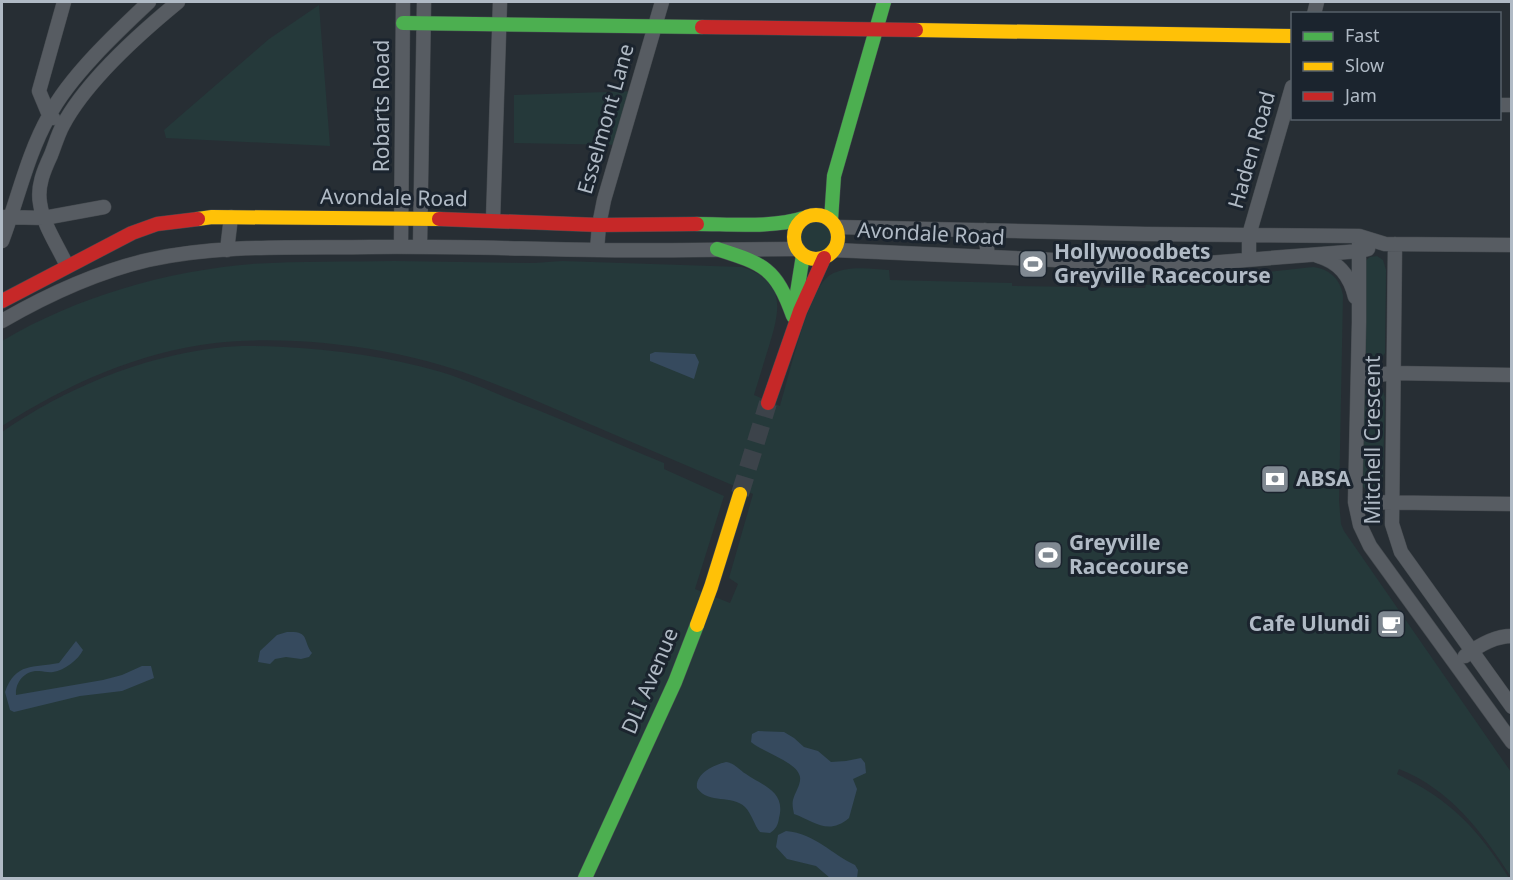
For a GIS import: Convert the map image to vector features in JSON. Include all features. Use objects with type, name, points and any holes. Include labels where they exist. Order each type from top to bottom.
[{"type":"street","points":[[63,125],[49,115],[41,99],[40,82],[64,2]]},
{"type":"street","points":[[2,241],[6,217],[49,115],[72,83],[113,37],[149,2],[161,16]]},
{"type":"street","points":[[67,266],[44,218],[39,191],[42,174],[63,125],[78,102],[97,79],[178,2]]},
{"type":"street","name":"Robarts Road","points":[[401,247],[403,2]]},
{"type":"street","name":"Robarts Road","points":[[420,246],[424,2]]},
{"type":"street","points":[[493,220],[500,2]]},
{"type":"street","name":"Esselmont Lane","points":[[597,250],[599,225],[662,2]]},
{"type":"street","points":[[768,403],[789,336],[810,284],[838,238],[833,224],[834,176],[884,2]]},
{"type":"street","points":[[403,23],[1291,36]]},
{"type":"street","name":"Haden Road","points":[[1249,260],[1249,235],[1291,96]]},
{"type":"street","points":[[789,336],[800,252],[794,241],[794,232],[798,224],[808,216],[834,176]]},
{"type":"street","points":[[6,217],[44,218],[104,207]]},
{"type":"street","points":[[808,216],[819,214],[833,224]]},
{"type":"street","name":"Avondale Road","points":[[2,301],[111,242],[157,224],[203,218],[402,218],[599,225],[778,223],[792,222],[808,216]]},
{"type":"street","points":[[227,250],[231,217]]},
{"type":"street","name":"Avondale Road","points":[[833,224],[985,230],[1359,236],[1390,244]]},
{"type":"street","points":[[985,230],[988,257]]},
{"type":"street","name":"Mitchell Crescent","points":[[1359,236],[1354,502],[1360,525],[1370,546],[1512,742]]},
{"type":"street","name":"Avondale Road","points":[[829,254],[1195,264],[1360,251],[1390,244],[1512,244]]},
{"type":"street","name":"Mitchell Crescent","points":[[1390,244],[1392,373],[1390,502],[1392,524],[1401,552],[1512,707]]},
{"type":"street","points":[[2,321],[62,290],[105,273],[148,260],[227,250],[420,246],[597,250],[717,249],[800,252],[813,259],[829,254]]},
{"type":"street","points":[[717,249],[758,262],[772,271],[783,287],[793,316]]},
{"type":"street","name":"Mitchell Crescent","points":[[1305,255],[1329,259],[1343,270],[1352,285],[1359,322]]},
{"type":"street","points":[[1358,378],[1392,373],[1512,375]]},
{"type":"street","name":"DLI Avenue","points":[[585,879],[675,682],[711,587],[740,494]]},
{"type":"street","points":[[1354,502],[1512,504]]},
{"type":"street","points":[[1456,663],[1471,651],[1501,636],[1512,636]]},
{"type":"green space","points":[[319,5],[330,146],[166,138],[164,130],[269,39]]},
{"type":"green space","points":[[638,91],[621,145],[514,143],[514,95]]},
{"type":"green space","points":[[816,221],[827,226],[832,237],[827,248],[816,253],[805,248],[800,237],[805,226]]},
{"type":"green space","points":[[1377,256],[1383,260],[1386,270],[1385,353],[1381,359],[1372,363],[1365,359],[1365,261]]},
{"type":"green space","points":[[394,261],[534,263],[562,261],[742,267],[767,280],[776,298],[776,320],[754,395],[780,406],[800,335],[814,297],[830,275],[844,270],[859,268],[889,270],[890,280],[1012,283],[1012,286],[1145,288],[1146,285],[1313,267],[1329,272],[1336,279],[1343,295],[1339,501],[1341,524],[1511,772],[1511,877],[1489,844],[1464,814],[1434,788],[1399,769],[1397,774],[1433,794],[1462,817],[1486,845],[1509,878],[2,878],[2,432],[51,402],[104,377],[131,367],[188,352],[250,346],[344,352],[402,362],[451,375],[664,463],[664,469],[724,496],[695,589],[730,603],[738,584],[729,578],[753,494],[512,391],[444,366],[414,358],[354,347],[297,341],[242,341],[186,347],[104,372],[51,397],[2,426],[2,341],[60,311],[155,280],[220,268],[270,263]]},
{"type":"green space","points":[[1369,385],[1379,386],[1385,398],[1383,481],[1380,488],[1370,491],[1360,483],[1363,389]]},
{"type":"water","points":[[655,352],[695,354],[699,362],[694,379],[650,361],[650,354]]},
{"type":"water","points":[[287,632],[299,633],[304,637],[312,653],[309,657],[301,659],[286,657],[275,659],[270,664],[258,662],[260,651],[277,635]]},
{"type":"water","points":[[76,641],[83,650],[74,661],[58,671],[29,672],[19,681],[16,695],[103,680],[142,666],[151,666],[154,678],[122,691],[80,696],[14,712],[10,710],[5,692],[14,676],[26,668],[59,663]]},
{"type":"water","points":[[758,731],[784,732],[804,747],[818,751],[831,762],[861,758],[865,763],[866,773],[853,779],[857,789],[849,818],[834,826],[828,826],[794,814],[793,802],[800,780],[798,772],[787,762],[751,742],[752,734]]},
{"type":"water","points":[[726,762],[766,786],[776,795],[779,801],[779,818],[776,827],[770,833],[760,832],[745,807],[740,803],[708,796],[697,788],[702,774]]},
{"type":"water","points":[[786,831],[815,840],[855,865],[858,870],[857,878],[830,878],[816,866],[787,859],[776,847],[778,835]]},
{"type":"tunnel","points":[[740,494],[768,403]]},
{"type":"traffic: fast","points":[[831,220],[834,176],[884,2]]},
{"type":"traffic: fast","points":[[403,23],[702,27]]},
{"type":"traffic: fast","points":[[697,224],[765,224],[804,218]]},
{"type":"traffic: fast","points":[[717,249],[746,259],[766,270],[781,287],[793,316]]},
{"type":"traffic: fast","points":[[796,299],[803,255]]},
{"type":"traffic: fast","points":[[585,878],[675,682],[697,625]]},
{"type":"traffic: slow","points":[[916,30],[1291,36]]},
{"type":"traffic: slow","points":[[816,215],[832,221],[838,237],[832,253],[816,259],[800,253],[794,237],[800,221],[816,215]]},
{"type":"traffic: slow","points":[[198,219],[212,217],[439,219]]},
{"type":"traffic: slow","points":[[697,625],[740,494]]},
{"type":"traffic: jam","points":[[702,27],[916,30]]},
{"type":"traffic: jam","points":[[2,301],[132,233],[157,224],[198,219]]},
{"type":"traffic: jam","points":[[439,219],[599,225],[697,224]]},
{"type":"traffic: jam","points":[[768,403],[800,311],[824,258]]},
{"type":"place","name":"Hollywoodbets Greyville Racecourse","points":[[1033,264]]},
{"type":"place","name":"ABSA","points":[[1275,479]]},
{"type":"place","name":"Greyville Racecourse","points":[[1048,555]]},
{"type":"place","name":"Cafe Ulundi","points":[[1391,624]]}]
